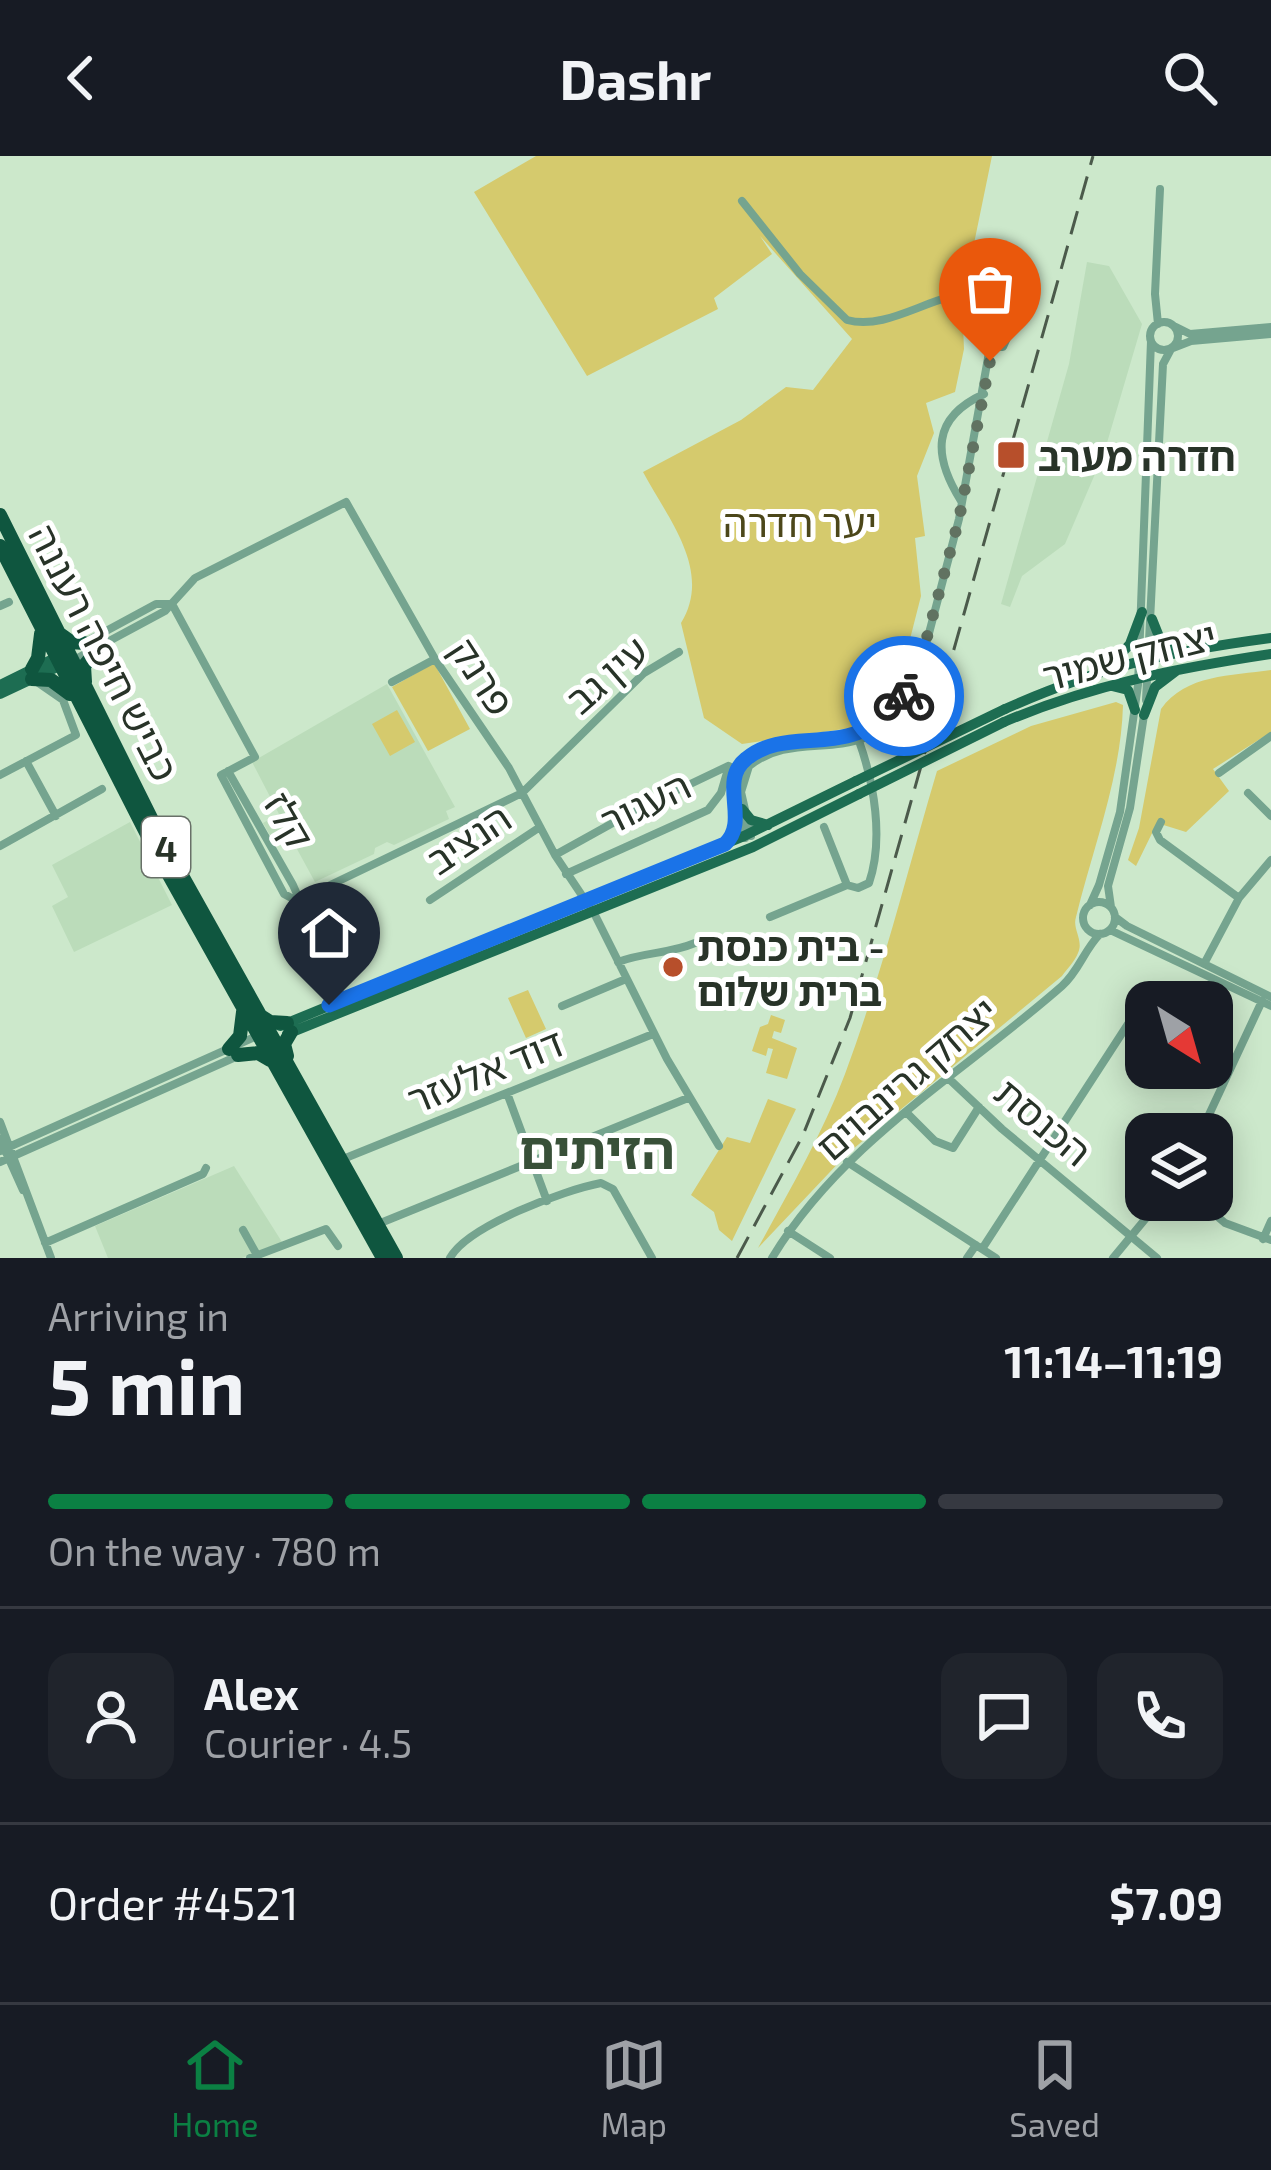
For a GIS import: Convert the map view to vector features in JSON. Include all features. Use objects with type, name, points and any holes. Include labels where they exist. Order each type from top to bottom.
[{"type":"highway","name":"כביש חיפה רעננה","points":[[0,515],[48,629]]},
{"type":"highway","name":"כביש חיפה רעננה","points":[[0,546],[250,1013],[396,1258]]},
{"type":"highway","points":[[84,643],[71,642],[48,629],[32,674],[82,697],[84,667],[101,646]]},
{"type":"highway","points":[[270,1060],[258,1053],[234,1052],[250,1013],[289,1027],[285,1049],[300,1082],[298,1088]]},
{"type":"highway","name":"כביש חיפה רעננה","points":[[264,1038],[270,1060],[383,1258]]},
{"type":"main road","points":[[1107,667],[1130,644],[1147,616],[1164,643],[1186,650]]},
{"type":"main road","name":"יצחק שמיר","points":[[1004,716],[1107,667],[1271,638]]},
{"type":"main road","name":"יצחק שמיר","points":[[1004,716],[1144,675],[1271,654]]},
{"type":"main road","points":[[0,690],[63,659]]},
{"type":"main road","points":[[1103,686],[1128,691],[1140,713],[1159,683],[1188,667]]},
{"type":"main road","points":[[264,1038],[749,839],[1004,716]]},
{"type":"main road","points":[[289,1027],[344,999],[586,906],[725,844],[749,839],[770,825],[858,788]]},
{"type":"main road","points":[[725,844],[739,811],[770,825]]},
{"type":"street","points":[[1158,324],[1160,189]]},
{"type":"street","points":[[742,201],[800,274],[847,320],[860,323],[969,292],[983,294],[981,318],[989,331],[987,341],[994,348]]},
{"type":"street","points":[[1147,616],[1151,332],[1166,322],[1190,334],[1271,330]]},
{"type":"street","points":[[1105,932],[1113,912],[1108,886],[1130,808],[1144,675],[1163,364],[1179,338],[1176,327]]},
{"type":"street","points":[[989,331],[999,328],[1007,334],[1006,345],[994,348]]},
{"type":"street","points":[[1151,340],[1160,350],[1188,341],[1271,330]]},
{"type":"street","points":[[749,839],[739,811],[744,772],[758,758],[856,740],[890,714],[917,674],[962,502],[994,348]]},
{"type":"street","points":[[962,502],[944,465],[944,427],[959,405],[984,394]]},
{"type":"street","name":"פרנק","points":[[172,604],[195,578],[346,502],[435,658],[522,793],[604,936],[688,1098],[719,1146]]},
{"type":"street","points":[[63,659],[156,604],[172,604]]},
{"type":"street","points":[[63,659],[101,646],[172,604]]},
{"type":"street","name":"קלז","points":[[172,604],[255,757],[221,775],[284,894],[297,901],[344,999]]},
{"type":"street","name":"עין גב","points":[[297,901],[522,793],[644,674],[679,652]]},
{"type":"street","points":[[392,682],[435,658]]},
{"type":"street","points":[[0,775],[76,735],[63,700],[32,674]]},
{"type":"street","points":[[1086,950],[1084,914],[1100,885],[1140,713]]},
{"type":"street","points":[[1219,772],[1271,736]]},
{"type":"street","points":[[770,917],[847,885],[862,887],[872,877],[875,814],[856,740]]},
{"type":"street","points":[[26,761],[56,816]]},
{"type":"street","name":"העגור","points":[[555,855],[729,766],[721,794],[708,810],[568,877]]},
{"type":"street","points":[[0,846],[102,789]]},
{"type":"street","points":[[1249,793],[1271,816]]},
{"type":"street","points":[[1161,822],[1156,832],[1160,840],[1239,898]]},
{"type":"street","points":[[824,826],[847,885]]},
{"type":"street","name":"הנציב","points":[[430,900],[540,827]]},
{"type":"street","points":[[1202,967],[1239,898],[1271,860]]},
{"type":"street","points":[[1090,905],[1103,902],[1127,926],[1268,1000],[1233,1064]]},
{"type":"street","points":[[1086,926],[1202,967]]},
{"type":"street","name":"יצחק גרינבוים","points":[[772,1258],[788,1231],[847,1162],[1066,982],[1086,950],[1105,932]]},
{"type":"street","points":[[618,962],[638,954],[673,953],[695,943]]},
{"type":"street","points":[[562,1006],[626,979]]},
{"type":"street","points":[[968,1258],[1125,1029]]},
{"type":"street","name":"דוד אלעזר","points":[[339,1161],[653,1034]]},
{"type":"street","points":[[5,1146],[264,1038]]},
{"type":"street","points":[[5,1146],[234,1052]]},
{"type":"street","name":"הכנסת","points":[[947,1077],[1157,1258]]},
{"type":"street","points":[[507,1093],[548,1201]]},
{"type":"street","points":[[376,1225],[688,1098]]},
{"type":"street","points":[[906,1112],[935,1141],[953,1148],[979,1107]]},
{"type":"street","points":[[5,1146],[13,1137],[28,1139]]},
{"type":"street","points":[[5,1146],[51,1258]]},
{"type":"street","points":[[847,1162],[996,1258]]},
{"type":"street","points":[[45,1243],[202,1174],[206,1168]]},
{"type":"street","points":[[450,1258],[470,1235],[601,1183],[614,1189],[652,1258]]},
{"type":"street","points":[[1113,1258],[1142,1221]]},
{"type":"street","points":[[1223,1221],[1267,1240],[1271,1221]]},
{"type":"street","points":[[243,1230],[256,1257],[326,1229],[338,1246]]},
{"type":"street","points":[[788,1231],[830,1258]]},
{"type":"shaded area","points":[[1087,262],[1109,266],[1142,324],[1104,453],[1065,544],[1022,576],[1010,607],[1001,604],[1069,364]]},
{"type":"shaded area","points":[[387,684],[455,807],[446,811],[449,819],[394,845],[387,842],[375,848],[374,854],[315,882],[286,829],[271,837],[263,823],[279,814],[252,762]]},
{"type":"shaded area","points":[[130,822],[172,905],[74,952],[52,906],[68,897],[52,865]]},
{"type":"shaded area","points":[[234,1166],[282,1242],[242,1258],[108,1258],[95,1226]]},
{"type":"green space","name":"יער חדרה","points":[[536,156],[992,156],[962,302],[964,349],[955,392],[926,403],[934,433],[917,476],[925,536],[915,538],[921,596],[897,690],[873,718],[857,727],[742,744],[704,718],[681,623],[690,604],[690,565],[643,472],[741,420],[786,387],[813,390],[852,339],[760,236],[772,254],[714,298],[718,309],[587,376],[474,192]]},
{"type":"green space","points":[[434,663],[470,729],[428,751],[392,687]]},
{"type":"green space","points":[[1271,670],[1271,732],[1213,769],[1229,791],[1186,832],[1157,823],[1136,866],[1128,860],[1139,828],[1161,709],[1196,683]]},
{"type":"green space","points":[[1116,702],[1123,705],[1117,759],[1076,917],[1080,944],[1075,959],[1062,976],[847,1154],[758,1248],[816,1141],[845,1074],[937,771],[1031,726]]},
{"type":"green space","points":[[397,710],[415,742],[390,756],[372,724]]},
{"type":"green space","points":[[528,990],[546,1029],[526,1038],[508,998]]},
{"type":"green space","points":[[771,1015],[785,1020],[781,1033],[774,1031],[772,1038],[797,1048],[787,1079],[766,1073],[773,1049],[768,1048],[766,1056],[752,1051],[760,1027],[768,1024]]},
{"type":"green space","points":[[768,1099],[796,1109],[732,1241],[719,1230],[714,1212],[691,1195],[727,1137],[750,1143]]},
{"type":"railway","points":[[737,1258],[803,1135],[850,1018],[1093,156]]},
{"type":"way so far","points":[[904,696],[917,674],[941,590],[990,361]]},
{"type":"place","name":"חדרה מערב","points":[[1011,455]]},
{"type":"place","name":"בית כנסת - ברית שלום","points":[[673,967]]},
{"type":"district","name":"הזיתים","points":[[597,1148]]},
{"type":"route","points":[[329,1005],[725,844],[736,826],[735,774],[746,758],[778,746],[855,735],[890,714],[904,696]]}]
